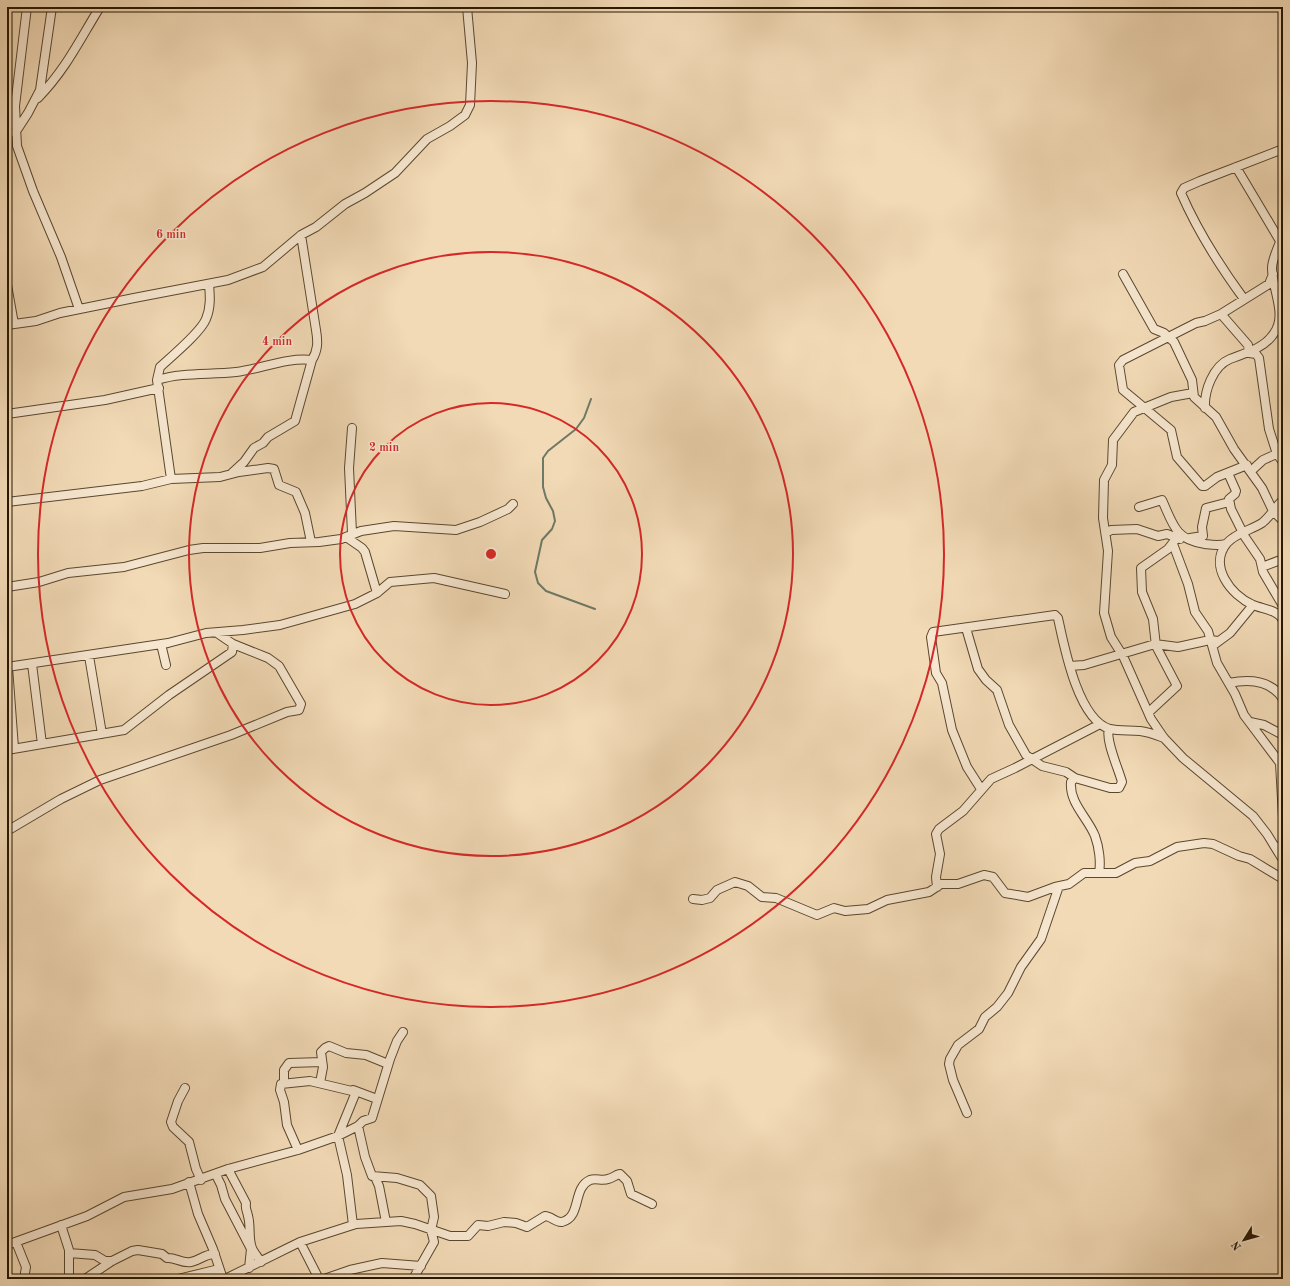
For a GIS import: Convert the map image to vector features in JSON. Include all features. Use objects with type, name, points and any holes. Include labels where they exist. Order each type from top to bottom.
[{"type":"street","points":[[27,7],[18,70],[15,106],[15,133],[21,161],[61,257],[79,309]]},
{"type":"street","points":[[15,133],[40,90],[52,7]]},
{"type":"street","points":[[34,101],[55,80],[67,64],[100,7]]},
{"type":"street","points":[[7,285],[11,324],[36,321],[79,309],[228,280],[263,267],[302,235],[316,227],[351,200],[365,193],[395,173],[427,139],[450,126],[465,115],[470,105],[472,63],[467,7]]},
{"type":"street","points":[[1244,299],[1214,257],[1194,222],[1182,194],[1184,188],[1283,149]]},
{"type":"street","points":[[1205,408],[1204,399],[1209,386],[1221,365],[1229,359],[1249,353],[1266,342],[1278,329],[1280,320],[1272,263],[1282,245],[1236,167]]},
{"type":"street","points":[[231,474],[244,462],[254,448],[263,443],[268,437],[295,421],[312,360],[317,352],[318,343],[302,235]]},
{"type":"street","points":[[1123,274],[1154,329],[1170,337],[1192,380],[1193,393],[1205,408],[1216,417],[1234,448],[1249,468],[1273,511],[1283,521]]},
{"type":"street","points":[[1273,274],[1269,284],[1221,314],[1196,323],[1123,360],[1119,365],[1123,390],[1171,430],[1177,457],[1202,486],[1205,486],[1228,473],[1249,468],[1280,452]]},
{"type":"street","points":[[171,479],[158,384],[160,367],[199,329],[207,318],[210,300],[208,284]]},
{"type":"street","points":[[1221,314],[1248,345],[1249,353]]},
{"type":"street","points":[[1249,353],[1256,354],[1259,360],[1269,429],[1283,462]]},
{"type":"street","points":[[7,414],[105,400],[158,384],[174,375],[237,372],[298,360],[312,360]]},
{"type":"street","points":[[1193,393],[1171,397],[1132,414],[1112,442],[1112,465],[1104,480],[1104,522],[1106,533],[1107,584],[1104,612],[1111,636],[1122,653],[1153,722],[1164,738],[1183,758],[1252,816],[1279,847],[1283,860]]},
{"type":"street","points":[[352,428],[349,468],[349,535],[365,552],[377,593]]},
{"type":"street","points":[[7,502],[142,486],[171,479],[220,477],[268,468],[274,469],[279,485],[296,492],[305,513],[310,542]]},
{"type":"street","points":[[1228,473],[1236,491],[1235,494],[1229,499],[1229,502]]},
{"type":"street","points":[[1139,506],[1162,500],[1176,539],[1195,612],[1214,643],[1217,663],[1229,683],[1244,715],[1280,763],[1283,817]]},
{"type":"street","points":[[1283,500],[1262,523],[1243,532],[1222,548],[1220,565],[1222,576],[1236,593],[1252,605],[1273,612],[1283,620]]},
{"type":"street","points":[[1229,502],[1243,532],[1260,559],[1263,572],[1283,606]]},
{"type":"street","points":[[1149,712],[1177,686],[1155,644],[1153,619],[1142,592],[1141,568],[1176,539],[1203,536],[1202,527],[1206,508],[1229,502]]},
{"type":"street","points":[[7,587],[39,582],[68,573],[124,567],[189,550],[217,548],[260,548],[290,543],[341,539],[349,535],[394,526],[456,530],[480,522],[508,509],[513,504]]},
{"type":"street","points":[[1106,533],[1111,530],[1137,529],[1158,536],[1167,534],[1176,539],[1222,548]]},
{"type":"street","points":[[1262,567],[1283,559]]},
{"type":"street","points":[[233,644],[232,652],[169,695],[130,727],[124,730],[10,749],[8,667],[161,644],[198,634],[274,626],[355,604],[377,593],[390,582],[434,578],[505,594]]},
{"type":"street","points":[[1070,666],[1084,665],[1122,653],[1147,648],[1155,644],[1178,647],[1214,643],[1230,633],[1252,605]]},
{"type":"street","points":[[981,789],[965,761],[952,730],[942,683],[936,673],[930,637],[933,632],[1055,615],[1058,618],[1070,666],[1085,705],[1100,724],[1109,729],[1142,731],[1164,738]]},
{"type":"street","points":[[966,628],[978,669],[986,680],[997,690],[1009,725],[1020,747],[1031,760],[1042,766],[1066,772],[1075,778],[1114,789],[1119,788],[1122,784],[1109,740],[1109,729]]},
{"type":"street","points":[[7,831],[61,799],[100,780],[231,734],[287,712],[299,710],[301,704],[279,666],[268,658],[233,644],[217,633]]},
{"type":"street","points":[[161,644],[166,665]]},
{"type":"street","points":[[89,656],[102,734]]},
{"type":"street","points":[[32,664],[42,744]]},
{"type":"street","points":[[1229,683],[1250,681],[1266,684],[1277,690],[1283,699]]},
{"type":"street","points":[[1250,722],[1264,725],[1283,735]]},
{"type":"street","points":[[937,887],[936,877],[940,854],[936,831],[963,811],[991,779],[1100,724]]},
{"type":"street","points":[[1075,778],[1071,782],[1071,788],[1079,810],[1095,836],[1100,863],[1099,873]]},
{"type":"street","points":[[693,899],[702,900],[710,898],[717,890],[735,882],[748,886],[762,897],[776,898],[817,914],[834,908],[844,911],[868,909],[887,900],[929,892],[947,883],[965,883],[978,877],[988,875],[994,879],[1002,890],[1011,895],[1028,897],[1069,884],[1084,873],[1116,873],[1135,863],[1150,861],[1177,847],[1207,843],[1252,860],[1268,872],[1283,879]]},
{"type":"street","points":[[967,1113],[954,1080],[949,1064],[950,1059],[958,1045],[979,1029],[986,1017],[1008,993],[1021,967],[1041,939],[1059,886]]},
{"type":"street","points":[[7,1245],[87,1216],[124,1197],[172,1189],[189,1182],[216,1175],[228,1169],[298,1150],[338,1136],[358,1126],[363,1121],[373,1118],[377,1099],[388,1064],[397,1041],[403,1032]]},
{"type":"street","points":[[320,1083],[322,1062],[321,1052],[329,1046],[346,1053],[366,1055],[388,1064]]},
{"type":"street","points":[[284,1083],[284,1070],[289,1063],[322,1062]]},
{"type":"street","points":[[298,1150],[286,1120],[284,1102],[280,1090],[281,1084],[301,1080],[356,1092]]},
{"type":"street","points":[[185,1088],[178,1101],[172,1122],[173,1127],[188,1142],[201,1180]]},
{"type":"street","points":[[356,1092],[353,1090],[377,1099]]},
{"type":"street","points":[[354,1225],[347,1176],[338,1136],[356,1092]]},
{"type":"street","points":[[358,1126],[368,1165],[372,1176],[375,1177],[379,1186],[386,1222]]},
{"type":"street","points":[[228,1169],[246,1203],[245,1209],[248,1215],[251,1236],[250,1243],[252,1249],[261,1262]]},
{"type":"street","points":[[189,1182],[198,1214],[224,1279],[300,1242],[354,1225],[401,1221],[416,1224],[450,1236],[466,1237],[478,1225],[488,1226],[499,1222],[513,1222],[527,1227],[545,1216],[559,1222],[563,1221],[575,1212],[579,1195],[584,1184],[592,1180],[607,1179],[620,1174],[627,1181],[631,1194],[652,1204]]},
{"type":"street","points":[[216,1175],[222,1185],[225,1199],[251,1249],[249,1268]]},
{"type":"street","points":[[375,1177],[397,1178],[420,1185],[431,1196],[434,1217],[432,1230],[434,1242],[413,1279]]},
{"type":"street","points":[[61,1225],[69,1253],[69,1279]]},
{"type":"street","points":[[16,1242],[26,1267],[24,1279]]},
{"type":"street","points":[[300,1242],[318,1279]]},
{"type":"street","points":[[85,1279],[112,1261],[138,1250],[162,1254],[166,1258],[171,1257],[185,1263],[193,1262],[208,1254],[215,1254]]},
{"type":"street","points":[[69,1253],[95,1255],[105,1261],[112,1261]]},
{"type":"street","points":[[324,1279],[338,1277],[382,1263],[421,1266]]},
{"type":"street","points":[[178,1279],[219,1269]]},
{"type":"waterway","points":[[591,399],[584,418],[576,429],[548,451],[543,458],[543,487],[546,498],[553,511],[555,521],[552,529],[542,540],[535,572],[538,583],[546,591],[595,609]]}]
